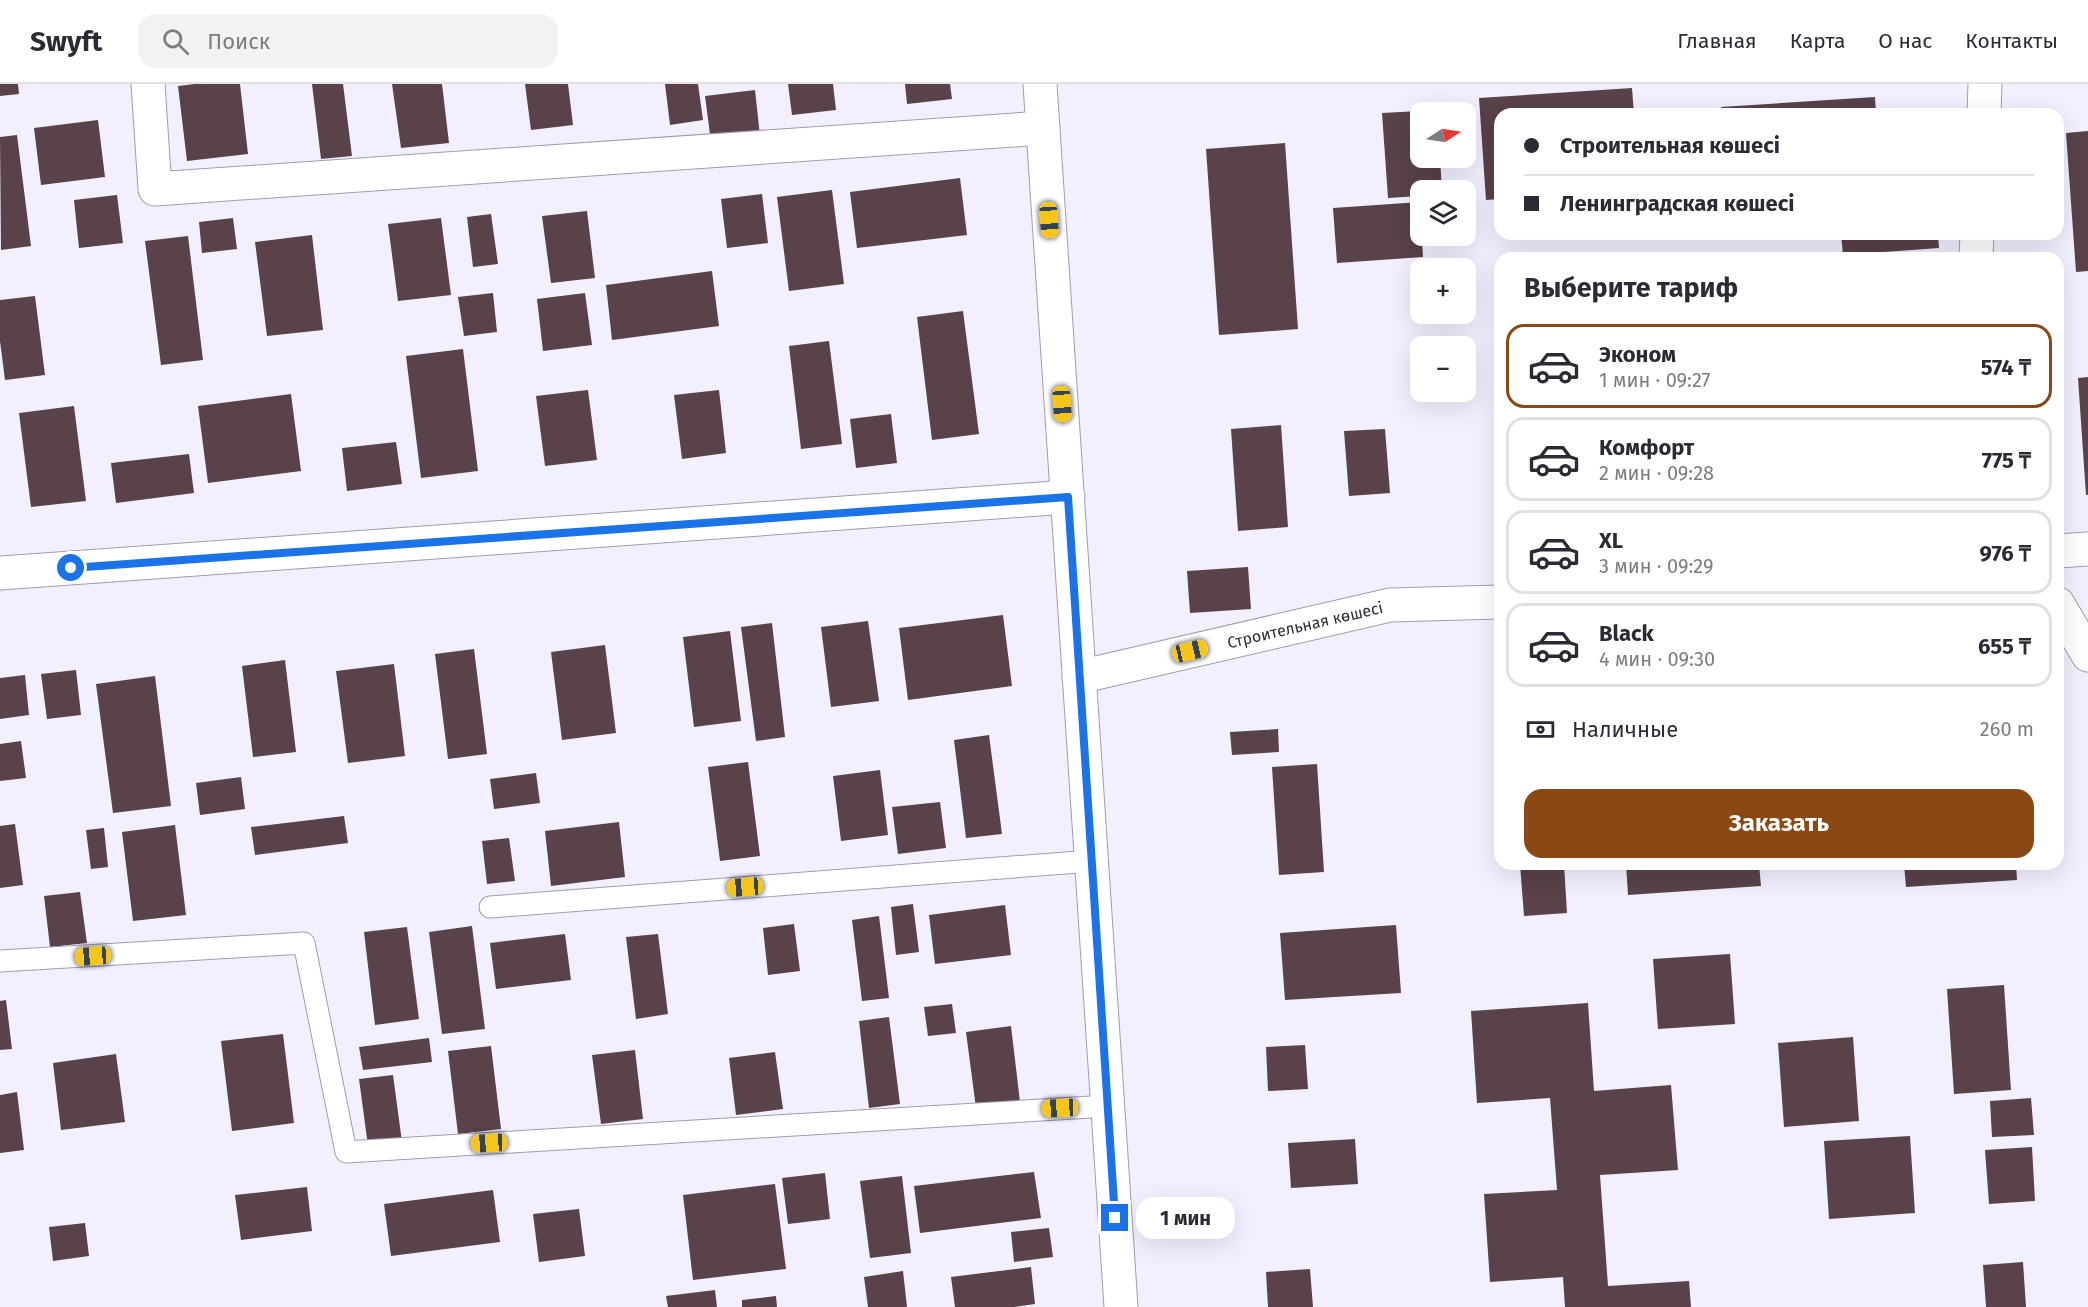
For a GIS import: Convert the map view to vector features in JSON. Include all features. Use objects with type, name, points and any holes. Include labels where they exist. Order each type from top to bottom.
[{"type":"street","points":[[148,84],[154,189],[1043,128]]},
{"type":"street","points":[[1040,84],[1121,1307]]},
{"type":"street","points":[[1984,108],[1985,84]]},
{"type":"street","points":[[0,573],[1068,497]]},
{"type":"street","points":[[2064,551],[2088,549]]},
{"type":"street","name":"Строительная көшесі","points":[[1079,677],[1390,605],[1494,602]]},
{"type":"street","points":[[2064,614],[2088,655]]},
{"type":"lane","points":[[490,907],[1092,861]]},
{"type":"lane","points":[[0,961],[304,943],[346,1152],[1108,1106]]},
{"type":"building","points":[[0,84],[18,84],[19,94],[0,96]]},
{"type":"building","points":[[240,84],[248,154],[187,161],[178,86]]},
{"type":"building","points":[[312,84],[343,84],[352,156],[321,159]]},
{"type":"building","points":[[392,84],[442,84],[449,143],[401,148]]},
{"type":"building","points":[[525,84],[568,84],[573,125],[531,130]]},
{"type":"building","points":[[665,84],[698,84],[703,120],[670,125]]},
{"type":"building","points":[[788,84],[833,84],[836,110],[792,115]]},
{"type":"building","points":[[905,84],[950,84],[952,99],[907,104]]},
{"type":"building","points":[[1632,88],[1634,108],[1494,108],[1494,199],[1486,200],[1479,98]]},
{"type":"building","points":[[755,90],[760,136],[711,142],[705,96]]},
{"type":"building","points":[[1875,97],[1876,108],[1721,108]]},
{"type":"building","points":[[1410,112],[1410,168],[1441,168],[1441,180],[1410,180],[1410,197],[1388,198],[1382,113]]},
{"type":"building","points":[[98,120],[105,177],[41,185],[34,128]]},
{"type":"building","points":[[2088,131],[2088,271],[2076,272],[2066,133]]},
{"type":"building","points":[[17,135],[31,246],[1,250],[0,137]]},
{"type":"building","points":[[1285,143],[1298,329],[1219,335],[1206,149]]},
{"type":"building","points":[[960,178],[967,235],[857,248],[850,192]]},
{"type":"building","points":[[832,190],[844,284],[789,291],[777,197]]},
{"type":"building","points":[[762,194],[768,243],[727,248],[721,199]]},
{"type":"building","points":[[117,195],[123,243],[79,248],[74,200]]},
{"type":"building","points":[[1410,203],[1410,246],[1422,246],[1423,257],[1337,263],[1333,208]]},
{"type":"building","points":[[587,211],[595,278],[551,283],[542,216]]},
{"type":"building","points":[[491,214],[498,264],[473,267],[467,217]]},
{"type":"building","points":[[233,218],[237,249],[202,253],[199,222]]},
{"type":"building","points":[[441,218],[451,295],[398,301],[388,224]]},
{"type":"building","points":[[312,235],[323,330],[267,336],[255,242]]},
{"type":"building","points":[[188,236],[203,360],[161,365],[145,241]]},
{"type":"building","points":[[1842,240],[1938,240],[1939,248],[1843,252]]},
{"type":"building","points":[[712,271],[719,326],[612,340],[606,285]]},
{"type":"building","points":[[493,293],[497,332],[464,336],[458,297]]},
{"type":"building","points":[[585,293],[592,345],[543,351],[537,299]]},
{"type":"building","points":[[35,296],[45,375],[5,380],[0,341],[0,300]]},
{"type":"building","points":[[963,311],[979,434],[932,440],[917,317]]},
{"type":"building","points":[[829,341],[842,444],[801,449],[789,346]]},
{"type":"building","points":[[463,349],[478,471],[421,478],[406,356]]},
{"type":"building","points":[[2088,377],[2088,495],[2086,495],[2078,378]]},
{"type":"building","points":[[588,390],[597,460],[545,466],[536,396]]},
{"type":"building","points":[[719,390],[726,453],[682,459],[674,395]]},
{"type":"building","points":[[291,394],[301,471],[208,483],[198,406]]},
{"type":"building","points":[[74,406],[86,501],[31,507],[19,413]]},
{"type":"building","points":[[891,414],[897,463],[856,468],[850,419]]},
{"type":"building","points":[[1281,425],[1288,527],[1238,531],[1231,429]]},
{"type":"building","points":[[1385,429],[1390,493],[1349,496],[1344,431]]},
{"type":"building","points":[[396,442],[402,484],[347,491],[342,448]]},
{"type":"building","points":[[189,454],[194,493],[116,503],[111,463]]},
{"type":"building","points":[[1248,567],[1251,609],[1190,613],[1187,571]]},
{"type":"building","points":[[1003,615],[1012,686],[908,700],[899,628]]},
{"type":"building","points":[[868,621],[879,701],[831,707],[821,627]]},
{"type":"building","points":[[772,623],[785,737],[756,741],[741,627]]},
{"type":"building","points":[[730,631],[741,721],[694,727],[683,637]]},
{"type":"building","points":[[605,645],[616,733],[562,740],[551,652]]},
{"type":"building","points":[[474,649],[487,754],[448,759],[435,654]]},
{"type":"building","points":[[285,660],[296,752],[253,757],[242,666]]},
{"type":"building","points":[[394,664],[405,756],[348,763],[336,671]]},
{"type":"building","points":[[76,670],[81,715],[47,719],[41,674]]},
{"type":"building","points":[[25,675],[29,715],[0,719],[0,678]]},
{"type":"building","points":[[155,676],[171,806],[113,813],[96,684]]},
{"type":"building","points":[[1278,729],[1279,752],[1232,755],[1230,732]]},
{"type":"building","points":[[989,735],[1002,834],[966,838],[954,740]]},
{"type":"building","points":[[21,741],[26,778],[0,781],[0,744]]},
{"type":"building","points":[[748,762],[760,856],[720,861],[708,767]]},
{"type":"building","points":[[1317,764],[1324,872],[1279,875],[1272,767]]},
{"type":"building","points":[[880,770],[888,835],[841,841],[833,776]]},
{"type":"building","points":[[536,773],[540,803],[494,809],[490,779]]},
{"type":"building","points":[[241,777],[245,809],[200,815],[196,783]]},
{"type":"building","points":[[940,802],[946,848],[898,854],[892,807]]},
{"type":"building","points":[[344,816],[348,843],[255,855],[251,827]]},
{"type":"building","points":[[619,822],[625,877],[551,886],[545,831]]},
{"type":"building","points":[[15,824],[23,885],[0,888],[0,826]]},
{"type":"building","points":[[175,825],[186,915],[133,921],[122,832]]},
{"type":"building","points":[[104,828],[108,867],[91,869],[86,830]]},
{"type":"building","points":[[509,838],[515,881],[487,884],[482,841]]},
{"type":"building","points":[[1520,870],[1564,870],[1567,913],[1524,916]]},
{"type":"building","points":[[1626,870],[1760,870],[1761,886],[1628,895]]},
{"type":"building","points":[[1905,870],[2016,870],[2017,880],[1906,887]]},
{"type":"building","points":[[80,892],[87,943],[50,947],[44,896]]},
{"type":"building","points":[[913,904],[919,952],[896,955],[891,907]]},
{"type":"building","points":[[1005,905],[1011,955],[935,964],[929,915]]},
{"type":"building","points":[[879,916],[889,998],[862,1001],[852,920]]},
{"type":"building","points":[[794,924],[800,971],[768,975],[763,928]]},
{"type":"building","points":[[1396,925],[1401,993],[1285,1000],[1280,933]]},
{"type":"building","points":[[472,926],[485,1029],[442,1034],[429,932]]},
{"type":"building","points":[[407,927],[419,1019],[375,1025],[364,932]]},
{"type":"building","points":[[565,934],[571,980],[496,989],[490,943]]},
{"type":"building","points":[[658,934],[668,1014],[636,1019],[626,937]]},
{"type":"building","points":[[1730,954],[1735,1024],[1658,1029],[1653,959]]},
{"type":"building","points":[[2004,985],[2011,1090],[1954,1094],[1947,989]]},
{"type":"building","points":[[6,1000],[12,1049],[0,1050],[0,1001]]},
{"type":"building","points":[[1588,1003],[1594,1091],[1671,1085],[1678,1170],[1600,1175],[1608,1286],[1689,1281],[1691,1307],[1565,1307],[1563,1277],[1490,1282],[1484,1194],[1557,1190],[1550,1098],[1477,1103],[1471,1011]]},
{"type":"building","points":[[952,1004],[956,1033],[928,1036],[924,1007]]},
{"type":"building","points":[[889,1017],[900,1104],[869,1108],[859,1021]]},
{"type":"building","points":[[1011,1026],[1020,1102],[976,1108],[966,1032]]},
{"type":"building","points":[[283,1034],[294,1123],[232,1131],[221,1041]]},
{"type":"building","points":[[1853,1037],[1859,1121],[1784,1127],[1778,1043]]},
{"type":"building","points":[[429,1038],[432,1062],[363,1070],[359,1047]]},
{"type":"building","points":[[1305,1045],[1308,1089],[1268,1091],[1266,1047]]},
{"type":"building","points":[[491,1046],[501,1129],[458,1134],[448,1051]]},
{"type":"building","points":[[635,1050],[643,1119],[601,1124],[592,1055]]},
{"type":"building","points":[[775,1052],[783,1109],[736,1115],[729,1058]]},
{"type":"building","points":[[116,1054],[125,1122],[61,1130],[53,1063]]},
{"type":"building","points":[[393,1075],[402,1142],[368,1146],[359,1079]]},
{"type":"building","points":[[17,1092],[24,1150],[0,1153],[0,1095]]},
{"type":"building","points":[[2031,1098],[2034,1135],[1992,1137],[1990,1101]]},
{"type":"building","points":[[1910,1136],[1915,1213],[1829,1219],[1824,1141]]},
{"type":"building","points":[[1355,1139],[1358,1184],[1291,1188],[1288,1143]]},
{"type":"building","points":[[2032,1147],[2035,1201],[1989,1204],[1985,1150]]},
{"type":"building","points":[[1034,1172],[1041,1218],[920,1233],[914,1186]]},
{"type":"building","points":[[825,1173],[830,1219],[788,1224],[782,1178]]},
{"type":"building","points":[[902,1176],[911,1253],[870,1258],[860,1181]]},
{"type":"building","points":[[775,1184],[786,1269],[693,1280],[683,1195]]},
{"type":"building","points":[[307,1187],[312,1231],[241,1240],[235,1195]]},
{"type":"building","points":[[493,1190],[500,1242],[391,1256],[384,1204]]},
{"type":"building","points":[[579,1209],[585,1256],[539,1262],[533,1214]]},
{"type":"building","points":[[85,1223],[89,1256],[53,1261],[49,1227]]},
{"type":"building","points":[[1049,1228],[1053,1257],[1014,1262],[1011,1232]]},
{"type":"building","points":[[2023,1262],[2026,1307],[1986,1307],[1983,1265]]},
{"type":"building","points":[[1031,1267],[1035,1304],[1014,1307],[955,1307],[951,1277]]},
{"type":"building","points":[[1310,1269],[1313,1307],[1268,1307],[1266,1272]]},
{"type":"building","points":[[903,1271],[907,1307],[868,1307],[864,1277]]},
{"type":"building","points":[[715,1290],[717,1307],[668,1307],[666,1296]]},
{"type":"building","points":[[776,1296],[777,1307],[742,1307],[742,1300]]},
{"type":"route","points":[[71,568],[1068,497],[1115,1218]]}]
